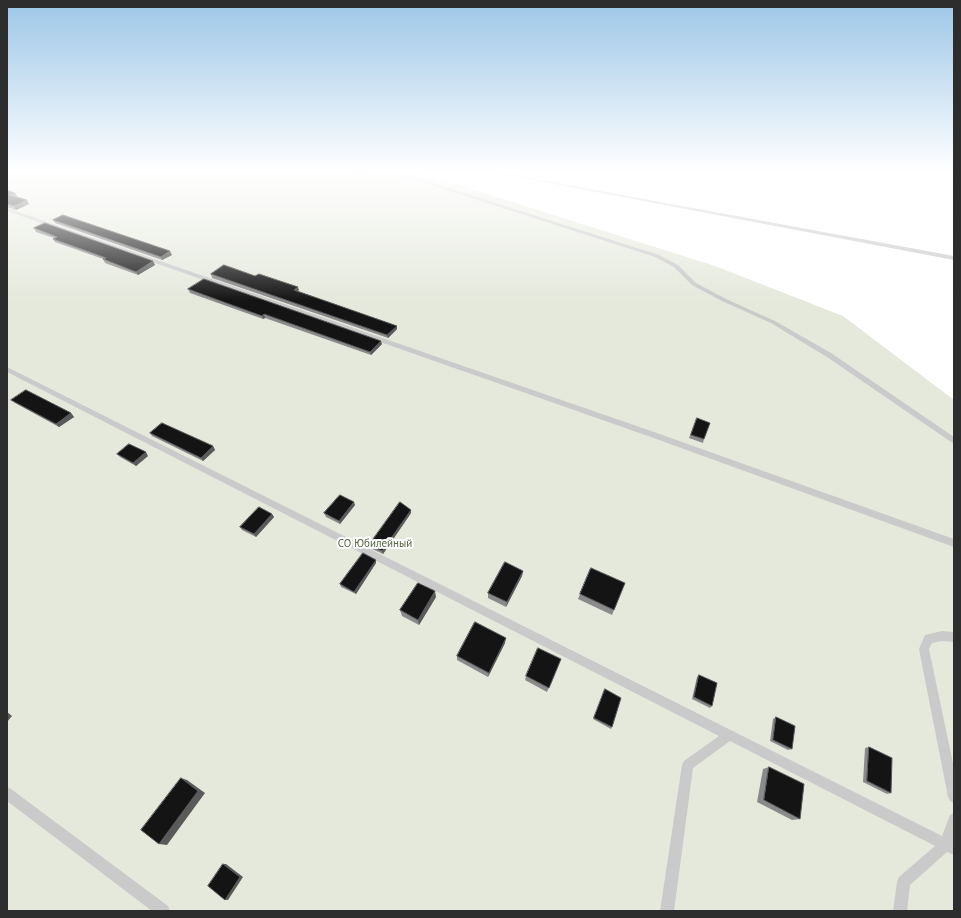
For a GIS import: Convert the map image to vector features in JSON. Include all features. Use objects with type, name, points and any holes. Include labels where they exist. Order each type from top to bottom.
[{"type":"lane","points":[[27,216],[658,437],[954,543]]},
{"type":"lane","points":[[531,216],[657,256],[676,266],[694,284],[724,300],[772,322],[829,355],[954,441]]},
{"type":"lane","points":[[728,216],[954,258]]},
{"type":"lane","points":[[7,370],[950,847]]},
{"type":"lane","points":[[954,637],[942,636],[928,639],[924,649],[954,797]]},
{"type":"lane","points":[[667,911],[688,765],[729,735]]},
{"type":"lane","points":[[7,793],[164,911]]},
{"type":"lane","points":[[900,911],[904,882],[950,847],[954,819]]},
{"type":"green space","name":"СО Юбилейный","points":[[7,216],[556,216],[715,266],[843,316],[954,400],[954,911],[7,911]]},
{"type":"building","points":[[61,216],[65,216],[170,251],[161,257],[53,220]]},
{"type":"building","points":[[45,223],[153,261],[136,272],[103,259],[106,258],[53,239],[57,237],[34,228]]},
{"type":"building","points":[[224,265],[255,276],[259,274],[298,287],[294,290],[397,326],[387,335],[211,274]]},
{"type":"building","points":[[204,279],[381,341],[370,352],[264,314],[262,316],[188,289]]},
{"type":"building","points":[[26,390],[71,413],[56,424],[11,400]]},
{"type":"building","points":[[697,418],[710,423],[704,439],[691,435]]},
{"type":"building","points":[[162,423],[213,446],[201,458],[150,433]]},
{"type":"building","points":[[129,444],[146,452],[133,463],[117,454]]},
{"type":"building","points":[[340,495],[354,502],[339,521],[324,513]]},
{"type":"building","points":[[400,502],[411,510],[382,551],[369,545]]},
{"type":"building","points":[[259,507],[272,514],[254,534],[240,527]]},
{"type":"building","points":[[363,553],[376,560],[354,592],[340,584]]},
{"type":"building","points":[[505,562],[523,571],[507,602],[488,593]]},
{"type":"building","points":[[591,568],[625,583],[614,610],[580,594]]},
{"type":"building","points":[[418,583],[435,591],[418,620],[400,610]]},
{"type":"building","points":[[475,622],[506,638],[489,673],[457,656]]},
{"type":"building","points":[[538,648],[561,659],[549,688],[526,676]]},
{"type":"building","points":[[699,675],[717,683],[712,706],[694,697]]},
{"type":"building","points":[[605,689],[621,698],[612,727],[594,718]]},
{"type":"building","points":[[776,717],[795,726],[792,749],[773,740]]},
{"type":"building","points":[[869,747],[892,758],[891,793],[867,781]]},
{"type":"building","points":[[769,767],[804,784],[800,819],[764,800]]},
{"type":"building","points":[[181,778],[198,791],[159,844],[141,830]]},
{"type":"building","points":[[223,864],[240,877],[225,900],[208,886]]}]
